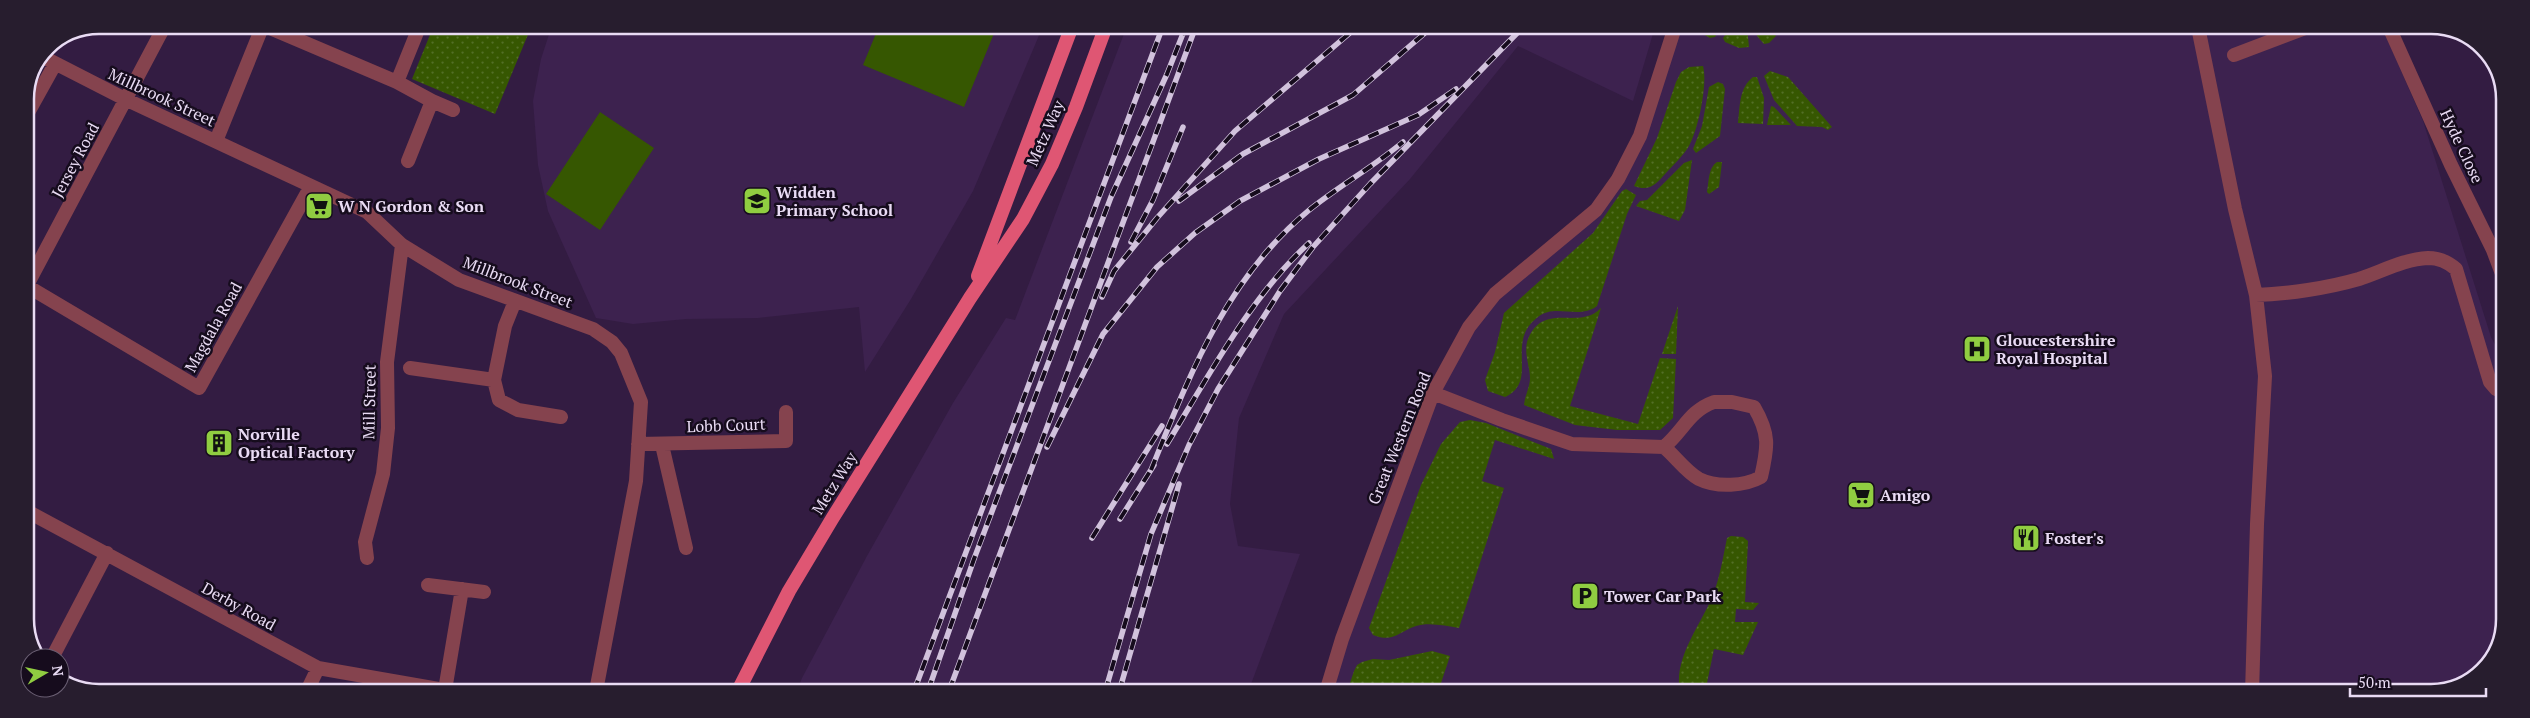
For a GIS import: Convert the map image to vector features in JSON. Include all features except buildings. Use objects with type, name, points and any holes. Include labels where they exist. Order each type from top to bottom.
[{"type":"main road","name":"Metz Way","points":[[970,298],[1069,34]]},
{"type":"main road","name":"Metz Way","points":[[742,684],[789,591],[970,298],[1023,219],[1052,164],[1076,107],[1103,34]]},
{"type":"street","name":"Jersey Road","points":[[34,273],[160,34]]},
{"type":"street","points":[[216,142],[259,34]]},
{"type":"street","points":[[284,34],[397,82],[432,102],[453,110]]},
{"type":"street","points":[[397,82],[416,34]]},
{"type":"street","name":"Great Western Road","points":[[1328,684],[1342,639],[1433,393],[1469,327],[1495,294],[1596,210],[1618,179],[1640,136],[1674,34]]},
{"type":"street","points":[[2199,34],[2235,209],[2256,295],[2265,376],[2256,543],[2252,684]]},
{"type":"street","points":[[2234,55],[2290,34]]},
{"type":"street","name":"Hyde Close","points":[[2392,34],[2451,165],[2496,258]]},
{"type":"street","name":"Millbrook Street","points":[[49,60],[127,100],[367,212],[402,245],[459,280],[593,329],[612,342],[621,353],[641,402],[636,481],[597,684]]},
{"type":"street","points":[[34,96],[49,60]]},
{"type":"street","points":[[408,161],[432,102]]},
{"type":"street","name":"Magdala Road","points":[[34,293],[199,388],[311,186]]},
{"type":"street","name":"Mill Street","points":[[368,558],[365,542],[383,474],[388,428],[387,362],[402,245]]},
{"type":"street","points":[[2256,295],[2281,294],[2358,279],[2393,266],[2428,258],[2449,262],[2456,269],[2490,382],[2496,389]]},
{"type":"street","points":[[515,301],[505,326],[494,380],[500,400],[518,410],[561,417]]},
{"type":"street","points":[[410,368],[494,380]]},
{"type":"street","points":[[1433,393],[1572,444],[1664,447],[1700,479],[1718,483],[1748,484],[1761,477],[1767,452],[1767,437],[1754,408],[1732,402],[1714,402],[1700,407],[1691,415],[1677,436],[1664,447]]},
{"type":"street","name":"Lobb Court","points":[[638,444],[786,440],[786,412]]},
{"type":"street","points":[[662,444],[686,548]]},
{"type":"street","name":"Derby Road","points":[[34,515],[318,668],[408,684]]},
{"type":"street","points":[[57,648],[107,553]]},
{"type":"street","points":[[428,585],[484,592]]},
{"type":"street","points":[[449,684],[462,590]]},
{"type":"street","points":[[310,684],[318,668]]},
{"type":"shaded area","name":"Widden Primary School","points":[[549,34],[1040,34],[973,191],[911,299],[865,372],[859,307],[758,318],[686,319],[633,324],[596,318],[548,211],[538,165],[533,101],[541,59]]},
{"type":"shaded area","points":[[1124,34],[1653,34],[1633,101],[1518,46],[1410,179],[1284,314],[1239,418],[1230,504],[1238,546],[1300,554],[1251,684],[800,684],[867,556],[953,403],[1006,318],[1015,320]]},
{"type":"shaded area","name":"Gloucestershire Royal Hospital","points":[[1672,34],[2385,34],[2423,121],[2491,337],[2496,347],[2496,628],[2491,644],[2485,655],[2471,671],[2464,676],[2440,684],[1329,684],[1433,393],[1469,327],[1596,210],[1618,179]]},
{"type":"green space","points":[[430,34],[528,34],[495,114],[412,79]]},
{"type":"green space","points":[[876,34],[994,34],[964,107],[863,65]]},
{"type":"green space","points":[[1703,34],[1717,34],[1715,37],[1710,38]]},
{"type":"green space","points":[[1726,34],[1748,34],[1749,47],[1739,48],[1725,42],[1723,38]]},
{"type":"green space","points":[[1757,34],[1775,34],[1776,36],[1769,43],[1764,44]]},
{"type":"green space","points":[[1703,66],[1704,84],[1701,107],[1696,129],[1689,146],[1656,184],[1644,188],[1634,186],[1657,138],[1681,72],[1689,67]]},
{"type":"green space","points":[[1770,71],[1788,77],[1832,127],[1828,130],[1822,127],[1797,126],[1774,100],[1764,76]]},
{"type":"green space","points":[[1753,77],[1757,77],[1764,98],[1763,124],[1738,123],[1743,92],[1748,81]]},
{"type":"green space","points":[[1718,82],[1723,84],[1725,89],[1720,136],[1696,153],[1693,149],[1702,126],[1709,87]]},
{"type":"green space","points":[[1771,106],[1774,107],[1791,125],[1767,125]]},
{"type":"green space","points":[[600,112],[654,148],[600,230],[546,194]]},
{"type":"green space","points":[[1692,160],[1685,210],[1679,221],[1636,206],[1640,201],[1647,200],[1684,163]]},
{"type":"green space","points":[[1717,162],[1722,162],[1719,187],[1709,194],[1707,192],[1709,176]]},
{"type":"green space","points":[[1626,189],[1636,195],[1627,214],[1597,306],[1583,312],[1552,311],[1538,317],[1528,327],[1523,338],[1522,371],[1520,381],[1515,390],[1505,397],[1488,391],[1485,380],[1495,352],[1504,313],[1593,233],[1622,191]]},
{"type":"green space","points":[[1678,306],[1676,354],[1662,354]]},
{"type":"green space","points":[[1601,308],[1570,406],[1638,424],[1660,358],[1676,359],[1673,418],[1660,430],[1617,430],[1575,425],[1524,405],[1530,378],[1526,354],[1527,344],[1535,328],[1543,321],[1583,317]]},
{"type":"green space","points":[[1470,420],[1486,423],[1551,449],[1554,459],[1495,440],[1482,481],[1504,488],[1459,628],[1426,624],[1410,628],[1396,636],[1386,638],[1373,635],[1369,628],[1421,485],[1441,444],[1460,422]]},
{"type":"green space","points":[[1731,536],[1743,537],[1748,541],[1745,602],[1759,603],[1753,610],[1736,609],[1735,622],[1758,622],[1743,655],[1714,649],[1707,683],[1711,684],[1679,684],[1684,654],[1713,595],[1727,538]]},
{"type":"green space","points":[[1432,651],[1450,656],[1441,684],[1350,684],[1357,665],[1373,659],[1389,660]]},
{"type":"railway","points":[[917,684],[1160,34]]},
{"type":"railway","points":[[930,684],[974,559],[1111,197],[1167,74],[1183,34]]},
{"type":"railway","points":[[952,684],[1193,34]]},
{"type":"railway","points":[[1102,297],[1114,271],[1157,218],[1235,131],[1349,34]]},
{"type":"railway","points":[[1179,201],[1243,154],[1353,95],[1424,34]]},
{"type":"railway","points":[[1107,684],[1151,534],[1189,445],[1218,389],[1280,291],[1313,247],[1370,184],[1516,34]]},
{"type":"railway","points":[[1047,447],[1103,334],[1157,267],[1195,233],[1240,201],[1319,159],[1418,115],[1456,89]]},
{"type":"railway","points":[[1131,242],[1153,200],[1183,127]]},
{"type":"railway","points":[[1151,470],[1180,399],[1213,330],[1254,267],[1279,238],[1308,211],[1403,142]]},
{"type":"railway","points":[[1167,444],[1249,312],[1268,287],[1309,243]]},
{"type":"railway","points":[[1092,538],[1162,426]]},
{"type":"railway","points":[[1120,519],[1154,465]]},
{"type":"railway","points":[[1121,684],[1179,484]]},
{"type":"place","name":"Widden Primary School","points":[[757,201]]},
{"type":"place","name":"W N Gordon & Son","points":[[319,206]]},
{"type":"place","name":"Gloucestershire Royal Hospital","points":[[1977,349]]},
{"type":"place","name":"Norville Optical Factory","points":[[219,443]]},
{"type":"place","name":"Amigo","points":[[1861,495]]},
{"type":"place","name":"Foster's","points":[[2026,538]]},
{"type":"place","name":"Tower Car Park","points":[[1585,596]]}]
